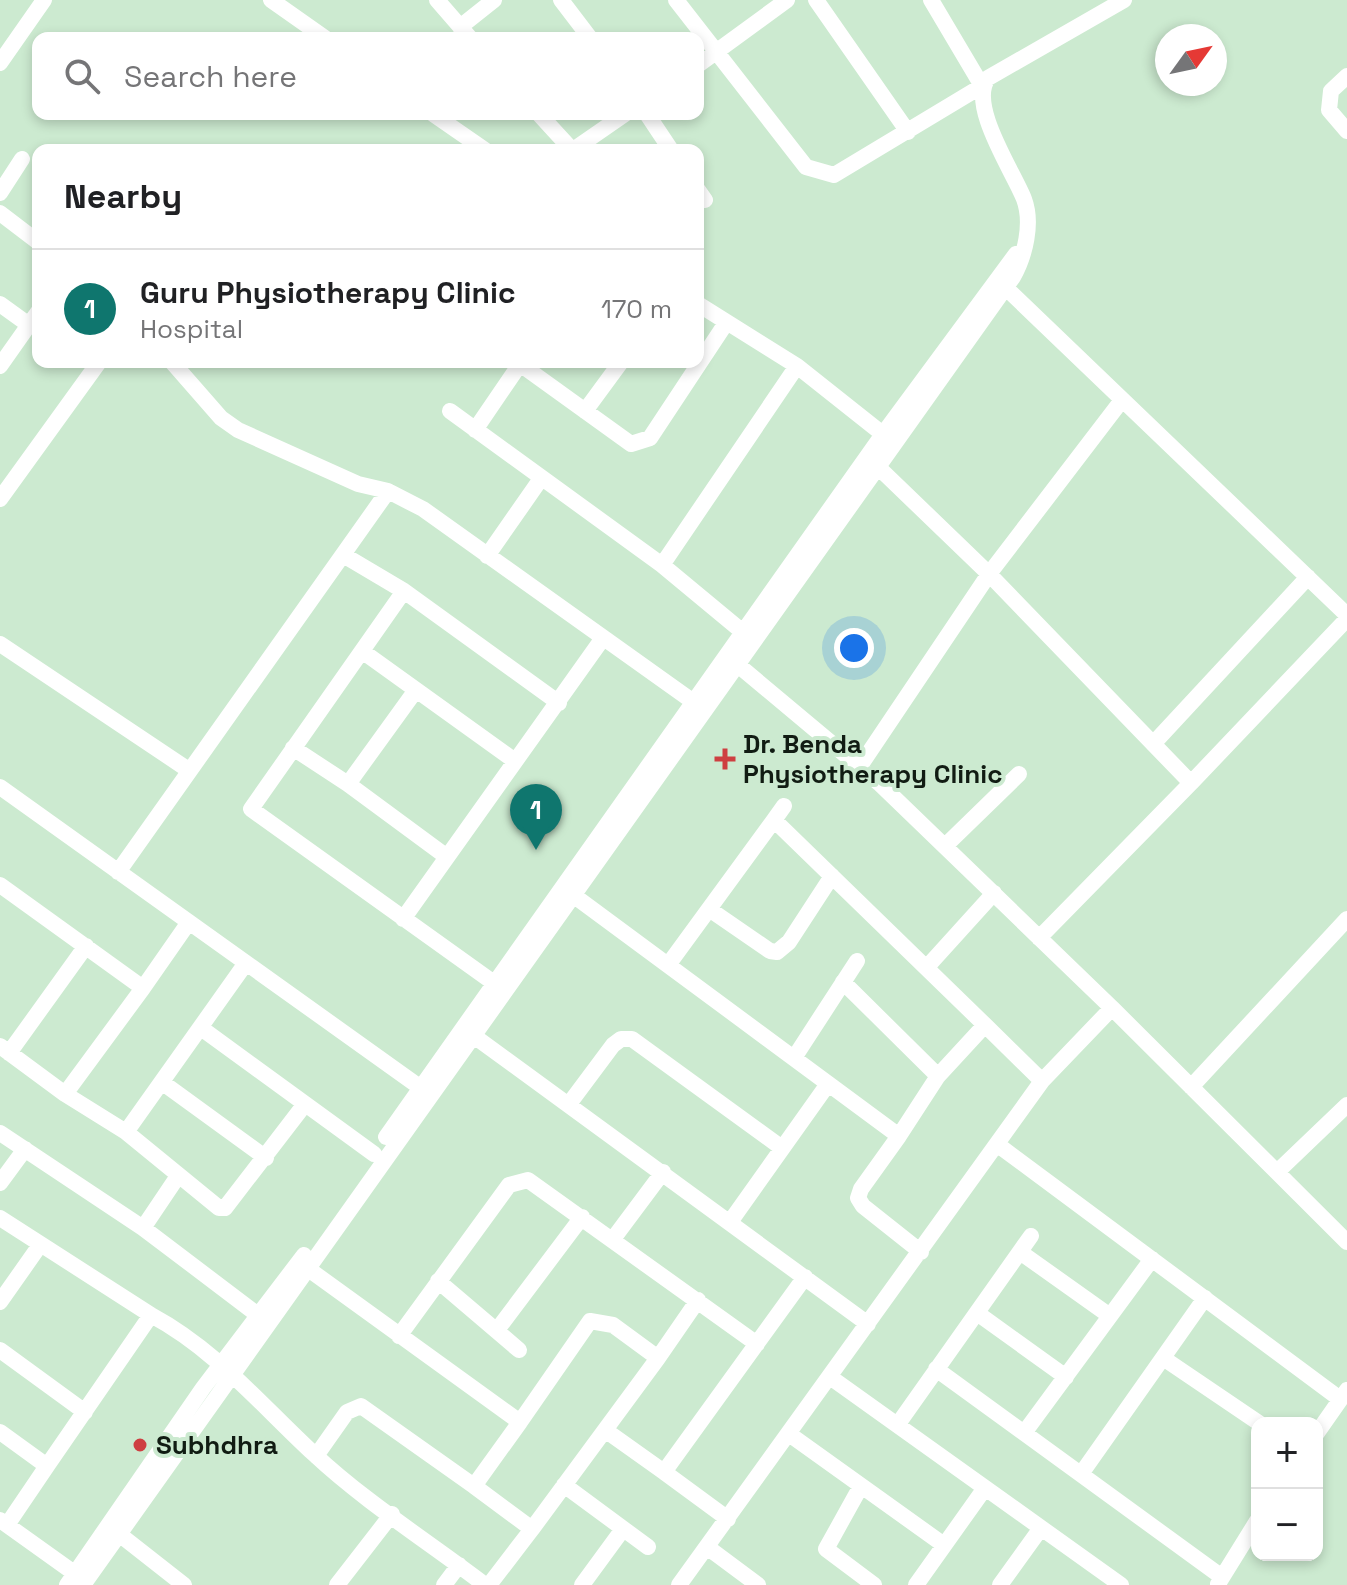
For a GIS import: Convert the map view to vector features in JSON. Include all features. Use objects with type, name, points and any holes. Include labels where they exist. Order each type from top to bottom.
[{"type":"street","points":[[0,63],[44,0]]},
{"type":"street","points":[[271,0],[316,32]]},
{"type":"street","points":[[437,0],[464,32]]},
{"type":"street","points":[[466,32],[494,0]]},
{"type":"street","points":[[561,0],[585,32]]},
{"type":"street","points":[[676,0],[702,32]]},
{"type":"street","points":[[704,61],[787,0]]},
{"type":"street","points":[[816,0],[908,132]]},
{"type":"street","points":[[468,1031],[494,983],[695,703],[733,660],[744,633],[1006,288],[1023,260],[1025,200],[997,143],[982,99],[982,86],[935,5],[955,0]]},
{"type":"street","points":[[704,35],[806,167],[834,175],[982,86],[988,78],[1104,5],[1124,0]]},
{"type":"street","points":[[1347,76],[1331,91],[1329,110],[1347,131]]},
{"type":"street","points":[[442,120],[476,144]]},
{"type":"street","points":[[544,120],[566,144]]},
{"type":"street","points":[[581,144],[616,120]]},
{"type":"street","points":[[651,120],[667,144]]},
{"type":"street","points":[[0,193],[22,159]]},
{"type":"street","points":[[0,213],[32,237]]},
{"type":"street","points":[[78,1581],[468,1031],[573,895],[733,660],[879,468],[889,440],[1025,242]]},
{"type":"street","points":[[1006,288],[1347,617],[1039,938]]},
{"type":"street","points":[[0,304],[32,317]]},
{"type":"street","points":[[704,308],[797,366],[889,440]]},
{"type":"street","points":[[0,366],[32,321]]},
{"type":"street","points":[[704,356],[726,323]]},
{"type":"street","points":[[662,565],[797,366]]},
{"type":"street","points":[[0,499],[95,368]]},
{"type":"street","points":[[177,368],[221,418],[238,430],[358,484],[388,491],[423,509],[695,703]]},
{"type":"street","points":[[475,430],[518,368]]},
{"type":"street","points":[[528,368],[631,444],[650,438],[696,368]]},
{"type":"street","points":[[585,411],[617,368]]},
{"type":"street","points":[[860,766],[989,574],[1122,400]]},
{"type":"street","points":[[450,411],[540,480],[662,565],[744,633]]},
{"type":"street","points":[[879,468],[989,574],[1191,783]]},
{"type":"street","points":[[487,556],[540,480]]},
{"type":"street","points":[[118,872],[187,769],[345,556],[388,491]]},
{"type":"street","points":[[345,556],[404,591],[559,703]]},
{"type":"street","points":[[1153,744],[1308,577]]},
{"type":"street","points":[[404,591],[251,809],[494,983]]},
{"type":"street","points":[[403,919],[603,638]]},
{"type":"street","points":[[0,644],[187,769]]},
{"type":"street","points":[[362,651],[515,761]]},
{"type":"street","points":[[733,660],[860,766],[945,846],[1347,1242]]},
{"type":"street","points":[[348,784],[416,690]]},
{"type":"street","points":[[293,748],[447,857]]},
{"type":"street","points":[[945,846],[1019,774]]},
{"type":"street","points":[[0,787],[425,1091]]},
{"type":"street","points":[[668,965],[779,813],[832,876],[1042,1081]]},
{"type":"street","points":[[709,909],[770,951],[777,952],[789,942],[832,876]]},
{"type":"street","points":[[3,892],[86,946],[143,988]]},
{"type":"street","points":[[927,967],[994,893]]},
{"type":"street","points":[[573,895],[899,1136]]},
{"type":"street","points":[[65,1094],[189,922]]},
{"type":"street","points":[[1191,1087],[1345,926]]},
{"type":"street","points":[[86,946],[4,1049],[65,1094],[126,1132],[178,1176],[225,1208],[305,1104]]},
{"type":"street","points":[[794,1058],[857,961]]},
{"type":"street","points":[[126,1132],[246,963]]},
{"type":"street","points":[[843,982],[938,1076]]},
{"type":"street","points":[[679,1585],[1042,1081],[1112,1008]]},
{"type":"street","points":[[921,1252],[863,1206],[858,1198],[861,1189],[938,1076],[985,1025]]},
{"type":"street","points":[[201,1028],[374,1154]]},
{"type":"street","points":[[468,1031],[868,1324]]},
{"type":"street","points":[[569,1104],[613,1045],[621,1039],[632,1039],[782,1148]]},
{"type":"street","points":[[163,1083],[266,1158]]},
{"type":"street","points":[[730,1222],[828,1084]]},
{"type":"street","points":[[78,1581],[119,1534],[228,1368],[258,1315],[302,1266],[374,1154],[425,1091]]},
{"type":"street","points":[[1277,1172],[1347,1105]]},
{"type":"street","points":[[0,1133],[143,1228],[258,1315]]},
{"type":"street","points":[[998,1145],[1205,1298],[1344,1394],[1323,1424]]},
{"type":"street","points":[[0,1183],[25,1149]]},
{"type":"street","points":[[613,1239],[663,1172]]},
{"type":"street","points":[[143,1228],[178,1176]]},
{"type":"street","points":[[399,1336],[509,1185],[521,1179],[528,1180],[582,1217],[757,1344]]},
{"type":"street","points":[[497,1330],[582,1217]]},
{"type":"street","points":[[0,1218],[181,1331],[228,1368],[316,1456],[487,1585],[532,1529],[698,1300]]},
{"type":"street","points":[[898,1424],[1031,1236]]},
{"type":"street","points":[[0,1302],[40,1245]]},
{"type":"street","points":[[1020,1252],[1110,1316]]},
{"type":"street","points":[[1024,1433],[1152,1259]]},
{"type":"street","points":[[302,1266],[520,1422]]},
{"type":"street","points":[[664,1472],[805,1277]]},
{"type":"street","points":[[438,1281],[519,1350]]},
{"type":"street","points":[[1081,1474],[1205,1298]]},
{"type":"street","points":[[977,1313],[1066,1377]]},
{"type":"street","points":[[78,1581],[3,1523],[47,1466],[151,1315]]},
{"type":"street","points":[[474,1486],[590,1321],[613,1325],[658,1358]]},
{"type":"street","points":[[0,1350],[85,1412]]},
{"type":"street","points":[[1163,1358],[1251,1418]]},
{"type":"street","points":[[936,1369],[1081,1474],[1220,1581],[1251,1531]]},
{"type":"street","points":[[830,1377],[1121,1585]]},
{"type":"street","points":[[316,1456],[347,1412],[361,1406],[532,1529]]},
{"type":"street","points":[[605,1430],[728,1519]]},
{"type":"street","points":[[0,1432],[47,1466]]},
{"type":"street","points":[[789,1434],[944,1545]]},
{"type":"street","points":[[564,1485],[648,1547]]},
{"type":"street","points":[[861,1486],[826,1549],[874,1585]]},
{"type":"street","points":[[916,1585],[985,1488]]},
{"type":"street","points":[[337,1585],[392,1514]]},
{"type":"street","points":[[1002,1584],[1041,1528]]},
{"type":"street","points":[[582,1585],[623,1529]]},
{"type":"street","points":[[119,1534],[184,1585]]},
{"type":"street","points":[[707,1547],[758,1585]]},
{"type":"street","points":[[444,1585],[459,1565]]},
{"type":"place","name":"Dr. Benda Physiotherapy Clinic","points":[[725,759]]},
{"type":"place","name":"Guru Physiotherapy Clinic","points":[[536,850]]},
{"type":"place","name":"Subhdhra","points":[[140,1445]]}]
